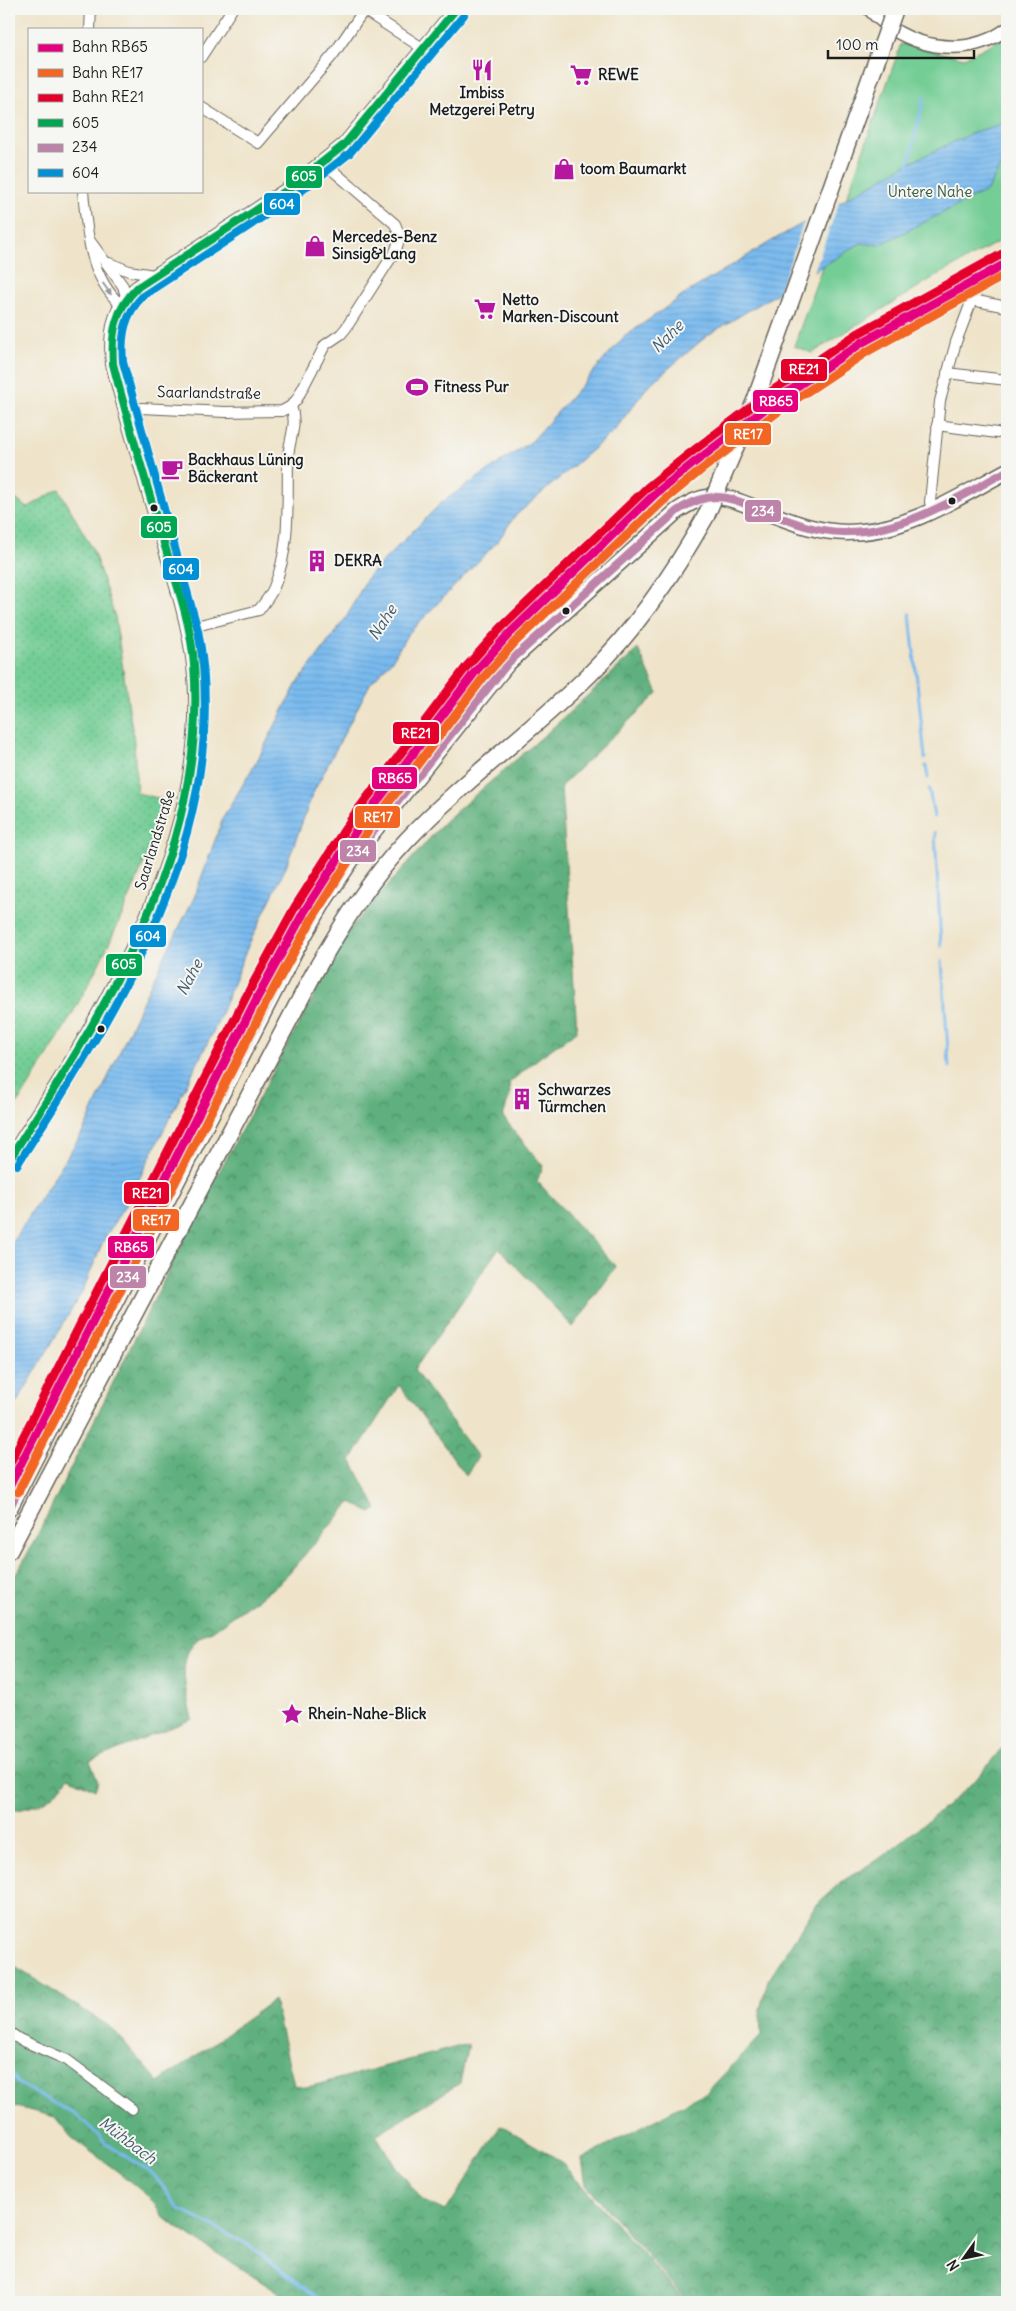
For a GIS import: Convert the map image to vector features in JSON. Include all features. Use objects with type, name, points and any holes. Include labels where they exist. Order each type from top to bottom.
[{"type":"highway","points":[[9,1552],[314,973],[356,903],[406,841],[434,813],[566,696],[612,651],[665,583],[706,516],[755,401],[895,9]]},
{"type":"main road","points":[[124,301],[154,275],[290,188],[344,145],[456,9]]},
{"type":"main road","name":"Saarlandstraße","points":[[9,1160],[71,1063],[136,942],[168,862],[188,789],[194,749],[196,690],[188,628],[125,412],[111,349],[111,334],[124,301]]},
{"type":"main road","points":[[9,1509],[294,951],[356,853],[508,663],[677,511],[700,498],[714,496],[730,499],[794,523],[837,532],[875,531],[910,520],[932,510],[1007,471]]},
{"type":"street","points":[[90,9],[90,28]]},
{"type":"street","points":[[202,55],[232,9]]},
{"type":"street","points":[[202,108],[258,143],[333,55],[363,9],[424,49]]},
{"type":"street","points":[[869,9],[883,23],[902,35],[934,46],[968,45],[987,40],[1007,29]]},
{"type":"street","points":[[188,628],[259,610],[274,588],[285,542],[289,515],[288,456],[295,418],[291,406],[297,399],[325,345],[341,334],[346,328],[396,250],[400,240],[398,228],[395,224],[323,162]]},
{"type":"street","points":[[82,192],[96,271],[106,289],[124,301]]},
{"type":"street","points":[[90,240],[123,286],[124,301]]},
{"type":"street","points":[[106,262],[128,272],[154,275]]},
{"type":"street","points":[[932,510],[930,502],[940,400],[972,300],[1007,307]]},
{"type":"street","points":[[948,373],[1007,380]]},
{"type":"street","name":"Saarlandstraße","points":[[125,412],[141,408],[226,412],[282,411],[291,406]]},
{"type":"street","points":[[937,425],[998,433]]},
{"type":"street","points":[[9,2032],[19,2039],[67,2060],[132,2109]]},
{"type":"green space","name":"Untere Nahe","points":[[1007,36],[1007,237],[931,279],[812,353],[794,346],[901,44],[964,58]]},
{"type":"green space","points":[[59,489],[93,550],[115,617],[134,742],[137,793],[162,799],[147,854],[102,957],[68,1022],[9,1116],[9,494],[27,508]]},
{"type":"green space","points":[[638,649],[658,693],[561,786],[577,1031],[540,1057],[509,1083],[510,1094],[503,1117],[543,1166],[537,1181],[616,1267],[573,1327],[499,1248],[414,1370],[478,1457],[466,1475],[399,1385],[351,1460],[377,1509],[371,1513],[351,1502],[279,1584],[199,1638],[191,1647],[186,1657],[184,1669],[192,1719],[90,1761],[98,1782],[95,1790],[69,1777],[56,1792],[43,1802],[29,1808],[9,1811],[9,1587],[36,1538],[199,1209],[351,927],[445,821],[548,732]]},
{"type":"green space","points":[[1007,1747],[1007,2302],[688,2302],[586,2185],[582,2159],[707,2092],[761,2035],[760,2009],[768,1980],[817,1904],[841,1882],[883,1856],[938,1813],[973,1783],[1001,1749]]},
{"type":"green space","points":[[9,1963],[112,2028],[159,2082],[274,2000],[294,2085],[308,2087],[468,2044],[460,2083],[376,2135],[394,2164],[423,2201],[446,2211],[501,2125],[559,2160],[686,2302],[293,2302],[179,2229],[164,2217],[149,2197],[71,2137],[55,2117],[9,2105]]},
{"type":"water","name":"Nahe","points":[[1007,122],[1007,168],[999,169],[988,190],[879,245],[861,243],[708,335],[648,386],[614,431],[514,517],[498,541],[407,635],[393,659],[370,684],[313,793],[285,869],[248,946],[216,1026],[129,1199],[104,1239],[83,1290],[9,1416],[9,1247],[83,1132],[152,981],[194,898],[223,818],[258,759],[296,685],[346,618],[368,576],[442,502],[532,441],[624,337],[688,292],[775,239],[909,163],[975,132]]},
{"type":"pier","points":[[840,200],[813,274],[778,295],[805,219]]},
{"type":"waterway","points":[[908,167],[924,97]]},
{"type":"waterway","points":[[910,614],[925,758]]},
{"type":"waterway","points":[[926,766],[928,778]]},
{"type":"waterway","points":[[929,789],[934,817]]},
{"type":"waterway","points":[[935,832],[941,946]]},
{"type":"waterway","points":[[942,961],[949,1067]]},
{"type":"waterway","name":"Mühbach","points":[[9,2069],[19,2084],[78,2116],[110,2146],[154,2175],[179,2209],[247,2244],[308,2291],[327,2302]]},
{"type":"rail line","name":"RE21","points":[[9,1465],[249,991],[295,907],[354,815],[467,666],[501,628],[648,487],[689,454],[772,391],[857,334],[1002,254]]},
{"type":"rail line","name":"RB65","points":[[9,1487],[258,996],[304,912],[362,821],[475,672],[508,635],[655,494],[695,462],[778,399],[863,342],[1007,263]]},
{"type":"rail line","name":"RE17","points":[[18,1492],[267,1001],[313,917],[370,827],[483,678],[515,642],[662,502],[701,470],[784,407],[868,351],[1007,274]]},
{"type":"transit line","name":"605","points":[[9,1160],[80,1046],[113,987],[143,926],[167,863],[185,799],[194,733],[194,665],[190,632],[113,364],[114,332],[119,313],[130,295],[138,287],[290,188],[344,145],[456,9]]},
{"type":"transit line","name":"604","points":[[17,1165],[94,1043],[129,978],[160,912],[184,844],[200,774],[205,703],[198,630],[123,362],[123,334],[128,318],[137,302],[144,295],[295,196],[350,153],[464,15]]},
{"type":"transit line","name":"234","points":[[9,1509],[295,951],[326,898],[356,853],[508,663],[677,511],[695,501],[711,497],[726,498],[820,530],[866,531],[888,527],[929,512],[1007,471]]},
{"type":"place","name":"Imbiss Metzgerei Petry","points":[[482,70]]},
{"type":"place","name":"REWE","points":[[581,75]]},
{"type":"place","name":"toom Baumarkt","points":[[564,169]]},
{"type":"place","name":"Mercedes-Benz Sinsig&Lang","points":[[315,246]]},
{"type":"place","name":"Netto Marken-Discount","points":[[485,309]]},
{"type":"place","name":"Fitness Pur","points":[[417,387]]},
{"type":"place","name":"Backhaus Lüning Bäckerant","points":[[172,469]]},
{"type":"place","name":"DEKRA","points":[[317,561]]},
{"type":"place","name":"Schwarzes Türmchen","points":[[522,1099]]},
{"type":"place","name":"Rhein-Nahe-Blick","points":[[292,1714]]}]
